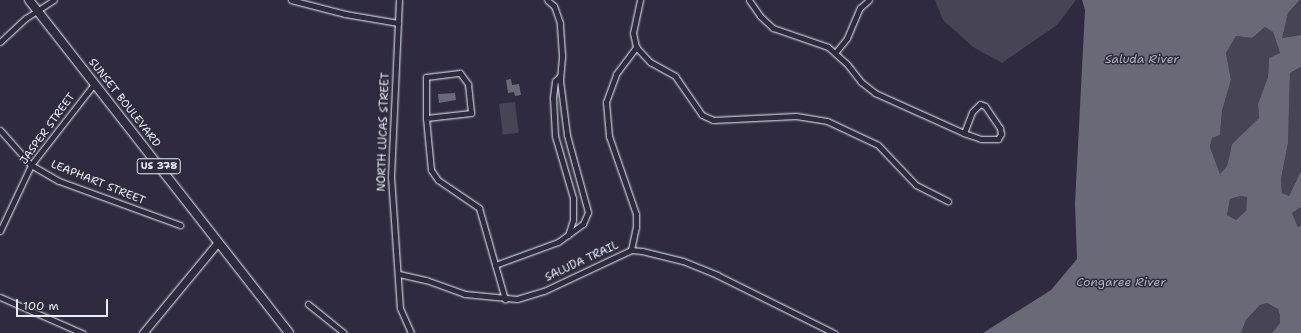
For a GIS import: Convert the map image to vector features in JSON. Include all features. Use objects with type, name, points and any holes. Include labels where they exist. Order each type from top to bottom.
[{"type":"main road","name":"SUNSET BOULEVARD","points":[[29,0],[289,333]]},
{"type":"street","points":[[0,42],[37,11],[54,0]]},
{"type":"street","points":[[291,0],[345,14],[398,23]]},
{"type":"street","name":"NORTH LUCAS STREET","points":[[398,0],[390,177],[399,274],[400,308],[411,333]]},
{"type":"street","points":[[495,265],[558,242],[583,224],[588,212],[567,136],[560,76],[562,55],[560,24],[554,6],[547,0]]},
{"type":"street","points":[[640,0],[633,33],[636,47],[650,62],[675,76],[702,115],[712,120],[796,116],[827,121],[878,145],[916,185],[948,201]]},
{"type":"street","points":[[749,0],[760,16],[773,28],[817,42],[835,53],[870,89],[964,133],[986,140],[998,138],[1001,134],[985,106],[980,104],[972,112],[964,133]]},
{"type":"street","points":[[835,53],[847,38],[860,8],[868,0]]},
{"type":"street","points":[[631,250],[636,227],[636,214],[609,136],[606,102],[616,74],[636,47]]},
{"type":"street","points":[[426,118],[471,113],[468,84],[460,74],[426,78],[426,118],[430,164],[434,176],[479,208],[505,299]]},
{"type":"street","points":[[560,76],[555,81],[553,98],[555,136],[573,198],[573,220],[568,235]]},
{"type":"street","name":"JASPER STREET","points":[[0,231],[31,165],[94,84]]},
{"type":"street","name":"LEAPHART STREET","points":[[0,130],[31,165],[59,181],[180,225]]},
{"type":"street","points":[[143,333],[218,242]]},
{"type":"street","name":"SALUDA TRAIL","points":[[399,274],[426,280],[466,294],[505,299],[534,296],[631,250],[666,256],[717,275],[834,333]]},
{"type":"street","points":[[0,296],[82,333]]},
{"type":"street","points":[[308,304],[344,333]]},
{"type":"shaded area","points":[[935,0],[1076,0],[1057,25],[1002,63],[973,47],[943,20]]},
{"type":"shaded area","points":[[1301,0],[1301,35],[1281,38],[1288,13]]},
{"type":"shaded area","points":[[1265,27],[1273,32],[1280,53],[1269,58],[1268,77],[1258,104],[1259,118],[1232,144],[1227,166],[1220,174],[1210,147],[1212,138],[1220,135],[1222,111],[1231,80],[1226,53],[1236,36],[1252,38]]},
{"type":"shaded area","points":[[1301,67],[1301,171],[1289,196],[1282,193],[1281,179],[1288,143],[1290,73]]},
{"type":"shaded area","points":[[515,102],[519,133],[503,135],[499,104]]},
{"type":"shaded area","points":[[1240,196],[1247,197],[1246,212],[1236,220],[1227,215],[1230,199]]},
{"type":"shaded area","points":[[1301,207],[1301,226],[1298,227],[1292,213]]},
{"type":"shaded area","points":[[1267,303],[1278,309],[1280,316],[1280,323],[1272,333],[1241,333],[1246,320],[1260,305]]},
{"type":"water","points":[[1082,0],[1300,0],[1288,13],[1282,38],[1301,35],[1301,67],[1290,73],[1288,143],[1281,179],[1282,193],[1289,196],[1301,171],[1301,207],[1292,213],[1298,227],[1301,226],[1301,333],[1272,333],[1280,323],[1280,316],[1278,309],[1267,303],[1260,305],[1246,320],[1241,333],[983,333],[1051,290],[1077,259],[1075,203],[1085,10]],"holes":[[[1265,27],[1273,32],[1280,53],[1269,58],[1268,77],[1258,104],[1259,118],[1232,144],[1227,166],[1220,174],[1210,147],[1212,138],[1220,135],[1222,111],[1231,80],[1226,53],[1236,36],[1252,38]],[[1240,196],[1247,197],[1246,211],[1236,220],[1227,215],[1230,199]]]},
{"type":"water","points":[[511,79],[512,85],[519,84],[521,95],[515,96],[514,92],[508,93],[506,80]]},
{"type":"water","points":[[455,93],[456,100],[439,103],[438,94]]},
{"type":"water label","name":"Saluda River","points":[[1142,60]]},
{"type":"water label","name":"Congaree River","points":[[1121,283]]}]
